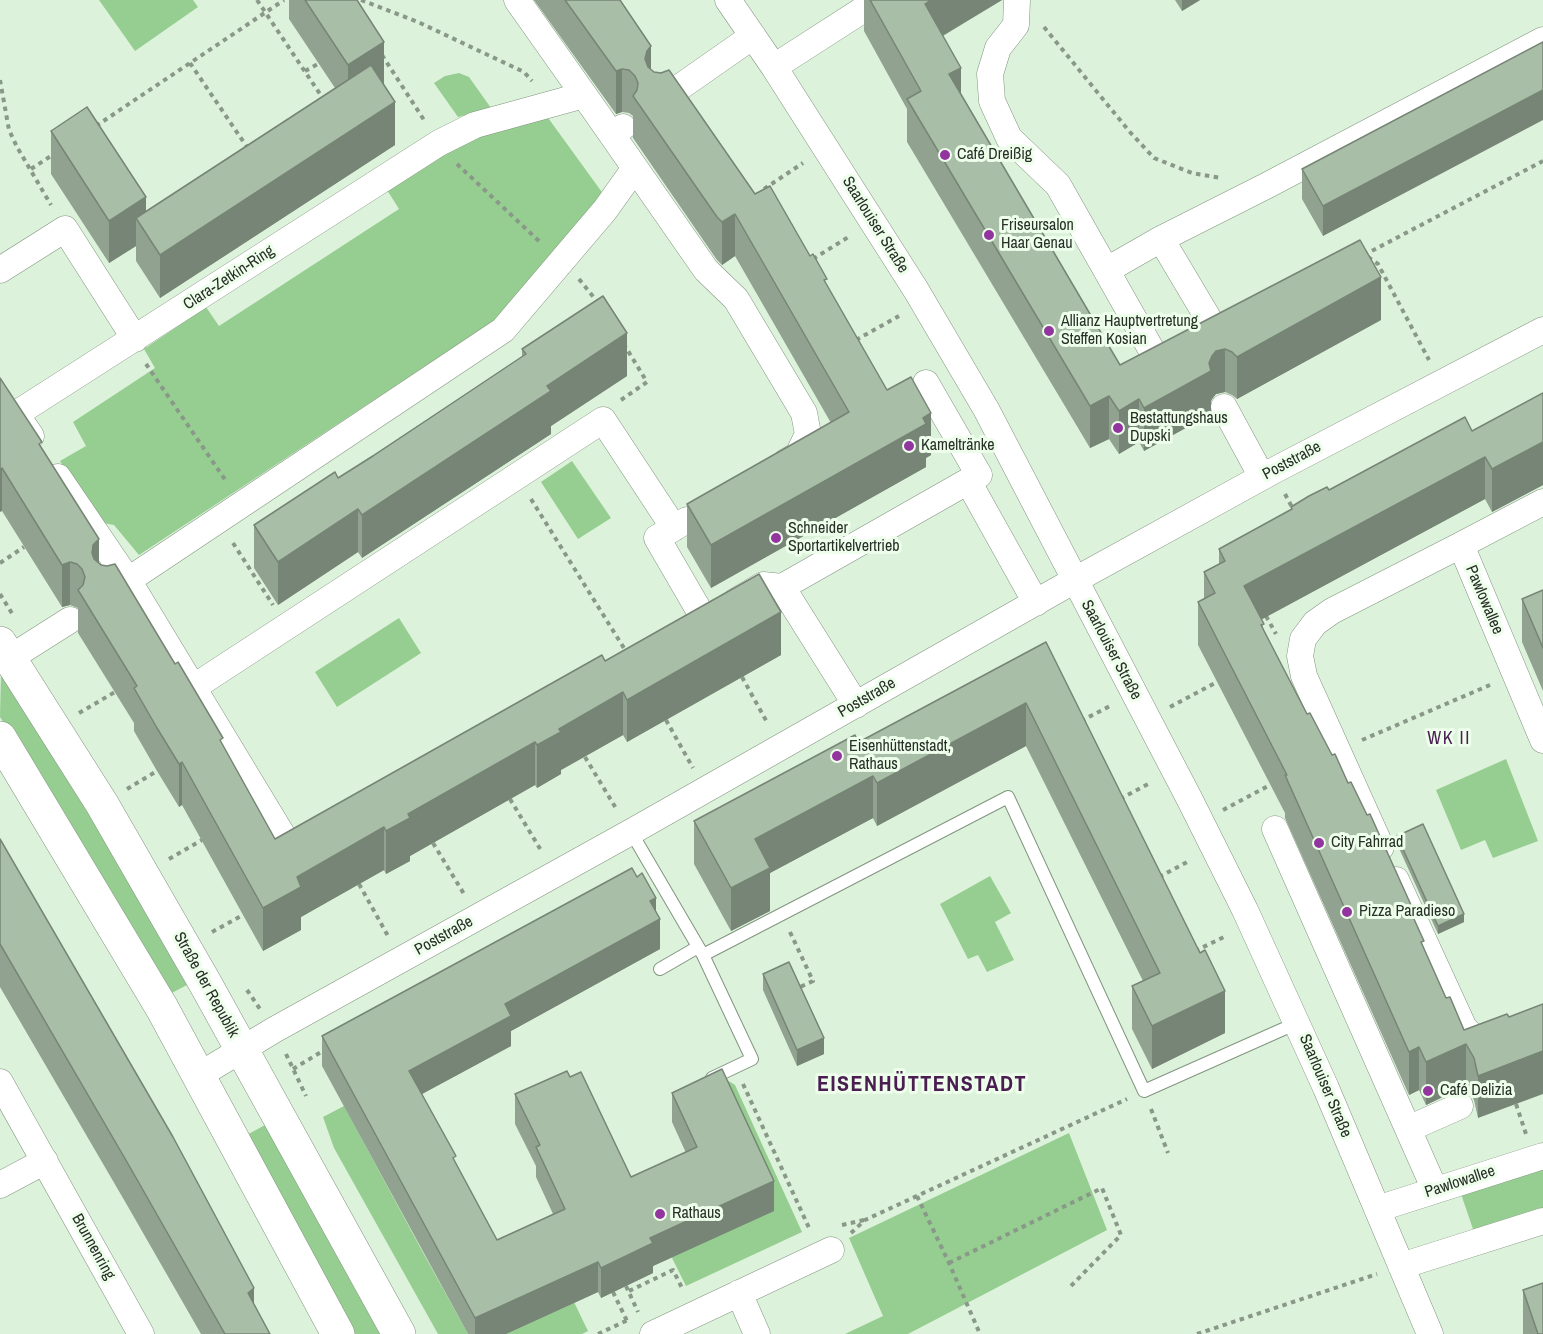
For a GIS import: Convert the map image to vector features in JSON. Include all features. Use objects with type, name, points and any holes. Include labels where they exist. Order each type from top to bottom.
[{"type":"street","points":[[517,0],[584,95],[617,131],[635,168],[706,270],[736,299],[804,413],[808,434],[798,455],[768,473]]},
{"type":"street","points":[[774,67],[878,0]]},
{"type":"street","points":[[1017,0],[1016,25],[998,48],[990,74],[992,101],[1009,138],[1058,185],[1160,365],[1196,357],[1217,333],[1161,239]]},
{"type":"street","name":"Saarlouiser Straße","points":[[735,3],[753,36],[923,302],[986,409],[1175,770],[1297,1023],[1430,1334]]},
{"type":"street","points":[[660,101],[753,36]]},
{"type":"street","points":[[1107,270],[1161,239],[1543,40]]},
{"type":"street","name":"Clara-Zetkin-Ring","points":[[323,833],[292,851],[128,580],[11,406],[133,340],[439,143],[474,125],[584,95]]},
{"type":"street","points":[[107,594],[503,330],[605,210],[635,168]]},
{"type":"street","points":[[0,270],[65,229],[133,340]]},
{"type":"street","name":"Poststraße","points":[[198,1076],[242,1049],[1075,580],[1267,474],[1543,330]]},
{"type":"street","points":[[711,506],[657,538],[695,624],[763,585],[782,588],[979,475],[927,383]]},
{"type":"street","points":[[1224,406],[1267,474]]},
{"type":"street","points":[[194,687],[603,420],[674,528]]},
{"type":"street","points":[[968,481],[1036,603]]},
{"type":"street","name":"Pawlowallee","points":[[1543,502],[1461,545],[1543,740]]},
{"type":"street","points":[[1461,545],[1337,608],[1315,623],[1303,639],[1300,656],[1304,676],[1464,1028],[1475,1039],[1497,1042],[1543,1026]]},
{"type":"street","points":[[782,588],[856,705]]},
{"type":"street","points":[[5,650],[70,620]]},
{"type":"street","name":"Straße der Republik","points":[[5,650],[102,804],[242,1049],[399,1334]]},
{"type":"street","points":[[0,738],[162,1008],[338,1334]]},
{"type":"street","points":[[1275,829],[1435,1190]]},
{"type":"street","name":"Brunnenring","points":[[0,1082],[141,1334]]},
{"type":"street","points":[[1408,1129],[1460,1106]]},
{"type":"street","name":"Pawlowallee","points":[[1377,1209],[1543,1155]]},
{"type":"street","points":[[0,1185],[45,1161]]},
{"type":"street","points":[[1401,1266],[1543,1221]]},
{"type":"street","points":[[647,1324],[740,1293],[822,1244]]},
{"type":"street","points":[[740,1293],[757,1334]]},
{"type":"lane","points":[[660,969],[782,915],[1008,797],[1144,1092],[1297,1023]]},
{"type":"lane","points":[[631,832],[700,951],[752,1059],[712,1078]]},
{"type":"path","points":[[257,0],[330,108]]},
{"type":"path","points":[[94,128],[284,0]]},
{"type":"path","points":[[361,0],[418,22],[524,72],[553,103]]},
{"type":"path","points":[[1041,24],[1154,158],[1192,173],[1266,186]]},
{"type":"path","points":[[377,48],[439,143],[469,176],[585,285],[604,312]]},
{"type":"path","points":[[190,63],[254,158]]},
{"type":"path","points":[[305,71],[318,64]]},
{"type":"path","points":[[0,80],[9,130],[65,229]]},
{"type":"path","points":[[756,195],[825,147]]},
{"type":"path","points":[[31,169],[58,151]]},
{"type":"path","points":[[1354,260],[1543,160]]},
{"type":"path","points":[[804,265],[873,222]]},
{"type":"path","points":[[1365,254],[1378,264],[1441,382]]},
{"type":"path","points":[[849,344],[923,302]]},
{"type":"path","points":[[133,340],[242,504]]},
{"type":"path","points":[[603,420],[611,408],[647,382],[622,342]]},
{"type":"path","points":[[1267,474],[1294,511]]},
{"type":"path","points":[[517,476],[632,662]]},
{"type":"path","points":[[218,520],[288,627]]},
{"type":"path","points":[[0,563],[24,547]]},
{"type":"path","points":[[1337,750],[1515,674]]},
{"type":"path","points":[[742,677],[780,747]]},
{"type":"path","points":[[1148,719],[1217,682]]},
{"type":"path","points":[[78,713],[115,692]]},
{"type":"path","points":[[1077,723],[1134,693]]},
{"type":"path","points":[[666,720],[706,789]]},
{"type":"path","points":[[585,757],[631,832]]},
{"type":"path","points":[[1116,801],[1175,770]]},
{"type":"path","points":[[126,789],[157,771]]},
{"type":"path","points":[[1201,821],[1270,785]]},
{"type":"path","points":[[510,799],[555,874]]},
{"type":"path","points":[[168,859],[202,840]]},
{"type":"path","points":[[433,843],[478,917]]},
{"type":"path","points":[[1155,879],[1214,848]]},
{"type":"path","points":[[359,885],[401,960]]},
{"type":"path","points":[[210,933],[243,915]]},
{"type":"path","points":[[782,915],[813,981],[798,988]]},
{"type":"path","points":[[1191,953],[1251,924]]},
{"type":"path","points":[[293,1069],[333,1045]]},
{"type":"path","points":[[735,1067],[822,1244],[865,1220],[1144,1092],[1168,1153]]},
{"type":"path","points":[[949,1263],[1102,1188],[1121,1235],[1069,1288]]},
{"type":"path","points":[[916,1196],[980,1334]]},
{"type":"path","points":[[1197,1334],[1401,1266]]},
{"type":"path","points":[[647,1324],[627,1288],[673,1270],[685,1295]]},
{"type":"path","points":[[613,1292],[627,1321]]},
{"type":"green space","points":[[99,0],[193,0],[198,7],[135,51]]},
{"type":"green space","points":[[459,73],[469,77],[491,108],[458,117],[434,83],[445,76]]},
{"type":"green space","points":[[546,115],[604,195],[498,318],[139,555],[114,525],[98,522],[60,461],[86,446],[73,422],[155,368],[144,349],[206,307],[219,326],[399,209],[387,190],[472,137]]},
{"type":"green space","points":[[572,461],[611,518],[578,539],[541,482]]},
{"type":"green space","points":[[399,618],[421,653],[337,707],[315,672]]},
{"type":"green space","points":[[1,673],[125,872],[187,985],[166,996],[30,763],[0,717]]},
{"type":"green space","points":[[1506,759],[1538,841],[1493,858],[1485,840],[1461,850],[1436,790]]},
{"type":"green space","points":[[990,876],[1011,913],[995,922],[1014,960],[987,972],[978,955],[968,959],[940,904]]},
{"type":"green space","points":[[727,1080],[735,1085],[802,1232],[686,1286],[672,1258]]},
{"type":"green space","points":[[344,1106],[468,1334],[438,1334],[334,1148],[323,1117]]},
{"type":"green space","points":[[265,1125],[380,1334],[352,1334],[243,1137]]},
{"type":"green space","points":[[1069,1133],[1107,1230],[908,1334],[845,1334],[883,1316],[849,1238]]},
{"type":"green space","points":[[1543,1166],[1543,1214],[1475,1235],[1460,1191]]},
{"type":"green space","points":[[574,1302],[588,1331],[582,1334],[506,1334]]},
{"type":"building","points":[[305,0],[357,0],[384,42],[348,65]]},
{"type":"building","points":[[565,0],[620,0],[651,46],[645,59],[648,67],[654,72],[661,73],[669,70],[755,194],[770,186],[810,256],[813,254],[827,279],[824,280],[887,390],[911,377],[931,413],[923,418],[926,424],[711,545],[687,504],[849,412],[735,214],[722,222],[717,217],[633,96],[638,83],[635,76],[629,70],[616,71]]},
{"type":"building","points":[[870,0],[931,0],[925,4],[961,68],[949,74],[1120,365],[1360,240],[1381,277],[1237,357],[1225,349],[1216,351],[1209,363],[1211,371],[1144,408],[1139,399],[1119,411],[1109,396],[1090,406],[907,99],[921,91]]},
{"type":"building","points":[[1543,42],[1543,90],[1323,206],[1302,169]]},
{"type":"building","points":[[371,65],[395,102],[160,255],[136,218]]},
{"type":"building","points":[[87,107],[146,197],[109,221],[51,131]]},
{"type":"building","points":[[603,296],[627,333],[547,386],[551,391],[362,515],[358,509],[278,562],[254,525],[335,472],[338,478],[373,456],[526,354],[522,349]]},
{"type":"building","points":[[0,378],[42,442],[39,444],[99,539],[93,545],[94,559],[101,565],[115,564],[175,664],[178,662],[223,738],[220,740],[275,839],[602,655],[605,661],[759,574],[781,612],[627,700],[623,692],[559,729],[561,732],[537,745],[535,742],[408,814],[410,818],[386,831],[384,827],[297,877],[301,887],[263,908],[182,762],[179,764],[157,728],[134,688],[137,686],[78,590],[83,585],[85,577],[82,569],[70,562],[62,565],[2,468],[0,470]]},
{"type":"building","points":[[1543,393],[1543,442],[1492,469],[1485,457],[1244,586],[1264,624],[1261,625],[1307,714],[1310,713],[1332,755],[1335,754],[1348,783],[1351,782],[1367,815],[1370,814],[1411,905],[1408,906],[1424,941],[1421,942],[1446,998],[1450,997],[1464,1030],[1543,1004],[1543,1051],[1478,1076],[1474,1058],[1466,1044],[1426,1062],[1419,1047],[1409,1052],[1285,775],[1287,775],[1198,602],[1215,593],[1204,572],[1225,561],[1219,549],[1292,509],[1291,507],[1309,496],[1327,487],[1329,490],[1465,417],[1472,431]]},
{"type":"building","points":[[1543,590],[1543,648],[1522,599]]},
{"type":"building","points":[[1046,642],[1200,953],[1205,950],[1225,991],[1152,1026],[1132,986],[1160,973],[1026,703],[877,783],[873,776],[755,839],[770,868],[731,888],[694,821],[855,735],[859,742]]},
{"type":"building","points":[[1423,824],[1464,914],[1438,926],[1397,836]]},
{"type":"building","points":[[0,839],[173,1137],[254,1288],[248,1293],[270,1334],[225,1334],[0,944]]},
{"type":"building","points":[[632,868],[637,877],[642,873],[656,898],[650,901],[660,919],[505,1004],[511,1016],[409,1071],[456,1156],[453,1158],[497,1240],[565,1209],[536,1147],[540,1145],[515,1094],[567,1071],[570,1077],[581,1072],[631,1177],[697,1147],[672,1093],[722,1069],[774,1181],[650,1238],[653,1243],[601,1268],[598,1262],[475,1318],[322,1036]]},
{"type":"building","points":[[789,962],[824,1038],[797,1050],[763,974]]},
{"type":"building","points":[[1543,1283],[1543,1334],[1538,1334],[1523,1290]]},
{"type":"place","name":"Café Dreißig","points":[[945,155]]},
{"type":"place","name":"Friseursalon Haar Genau","points":[[989,235]]},
{"type":"place","name":"Allianz Hauptvertretung Steffen Kosian","points":[[1049,331]]},
{"type":"place","name":"Bestattungshaus Dupski","points":[[1118,428]]},
{"type":"place","name":"Kameltränke","points":[[909,446]]},
{"type":"place","name":"Schneider Sportartikelvertrieb","points":[[776,538]]},
{"type":"place","name":"Eisenhüttenstadt, Rathaus","points":[[837,756]]},
{"type":"place","name":"City Fahrrad","points":[[1319,843]]},
{"type":"place","name":"Pizza Paradieso","points":[[1347,912]]},
{"type":"place","name":"Café Delizia","points":[[1428,1091]]},
{"type":"place","name":"Rathaus","points":[[660,1214]]},
{"type":"district","name":"WK II","points":[[1449,739]]},
{"type":"district","name":"EISENHÜTTENSTADT","points":[[922,1085]]}]
